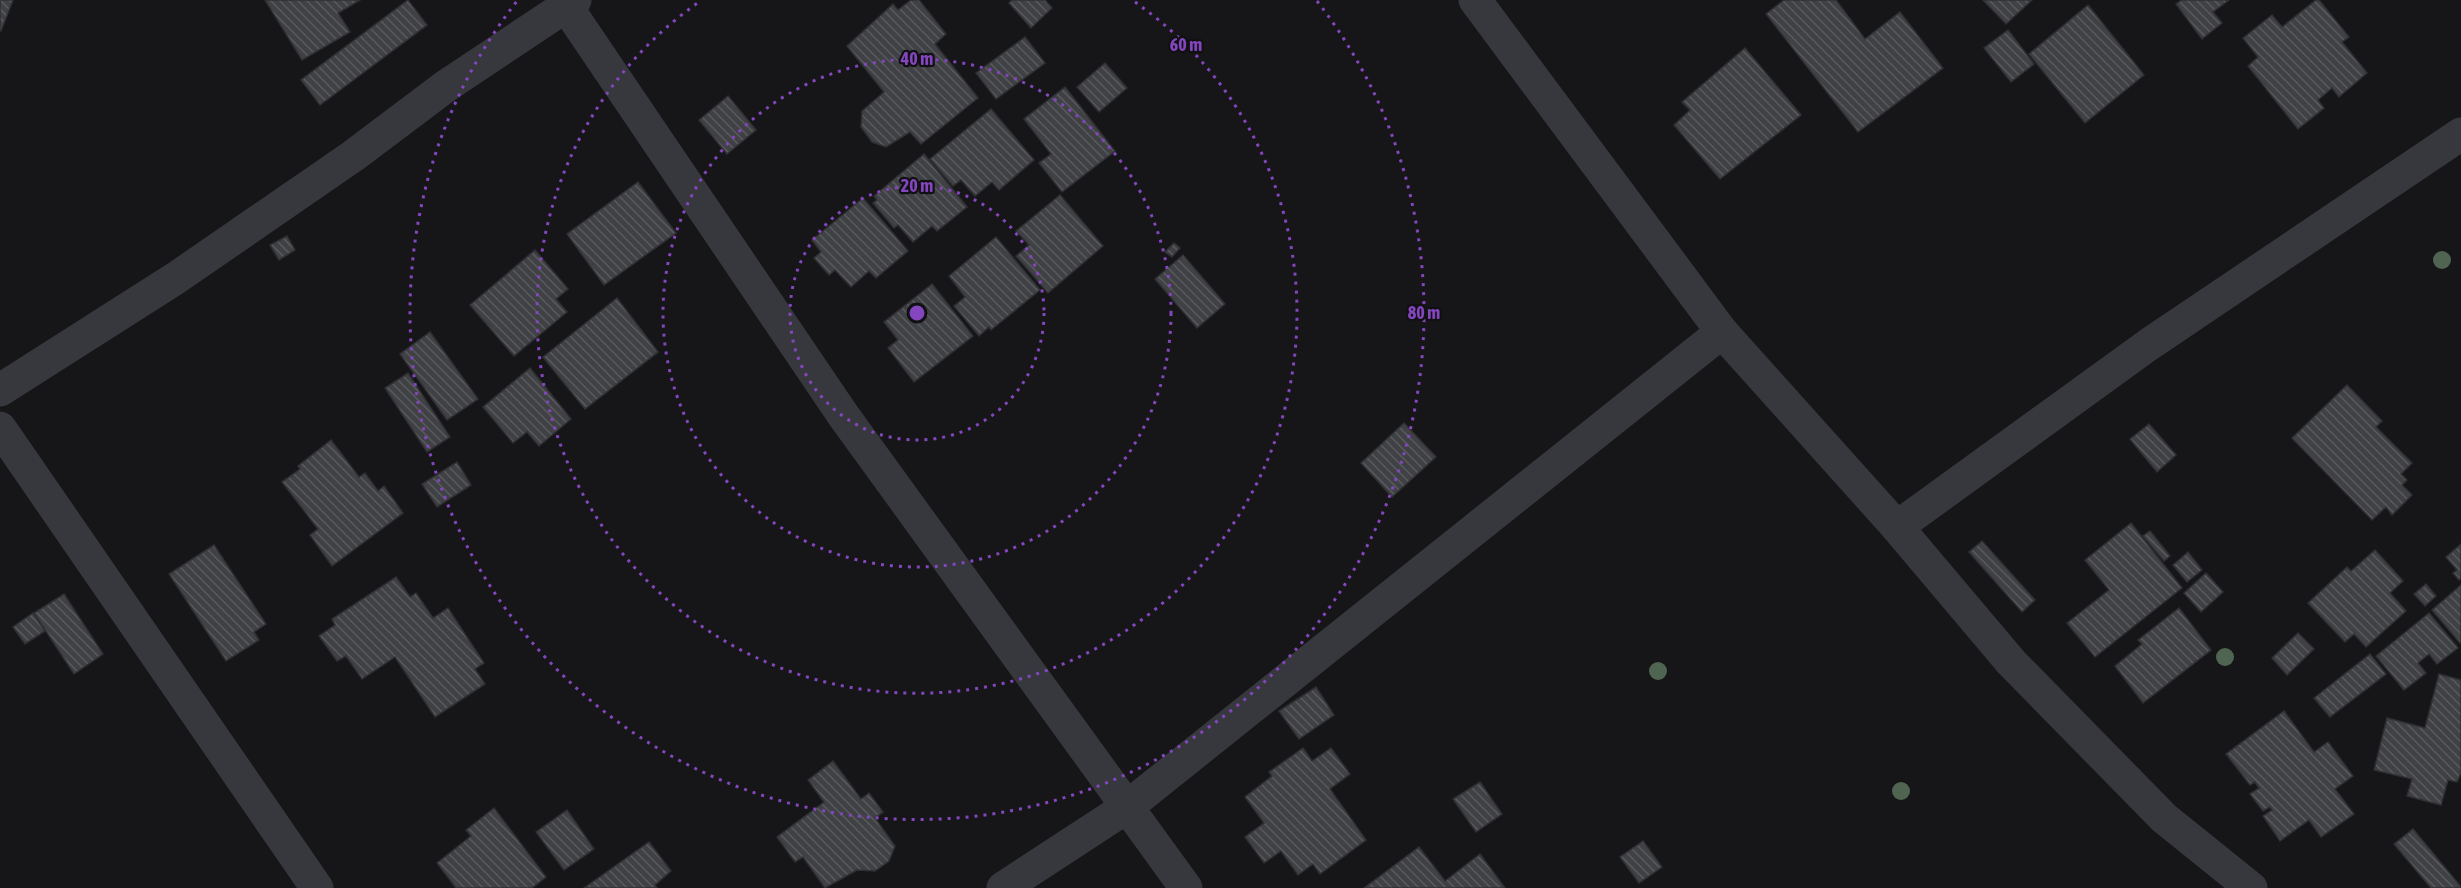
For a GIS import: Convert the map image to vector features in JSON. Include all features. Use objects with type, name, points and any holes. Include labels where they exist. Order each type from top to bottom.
[{"type":"street","points":[[1475,0],[1722,332],[1897,527],[2027,678],[2164,818],[2251,888]]},
{"type":"street","points":[[0,390],[176,278],[353,156],[446,86],[571,3],[843,415],[1186,888]]},
{"type":"street","points":[[1897,527],[2148,345],[2461,134]]},
{"type":"street","points":[[1003,888],[1127,807],[1722,332]]},
{"type":"street","points":[[0,428],[317,888]]},
{"type":"building","points":[[0,0],[13,0],[1,31],[0,30]]},
{"type":"building","points":[[265,0],[360,0],[338,13],[350,32],[302,60]]},
{"type":"building","points":[[408,0],[427,25],[320,105],[301,80]]},
{"type":"building","points":[[911,0],[919,0],[946,34],[935,44],[978,98],[921,144],[910,132],[886,147],[872,142],[861,127],[862,111],[884,92],[847,46],[893,4],[898,10]]},
{"type":"building","points":[[1012,0],[1045,0],[1052,8],[1031,28],[1009,3]]},
{"type":"building","points":[[1784,0],[1836,0],[1865,39],[1900,12],[1943,68],[1858,132],[1766,14]]},
{"type":"building","points":[[1983,0],[2032,0],[2006,24]]},
{"type":"building","points":[[2182,0],[2229,0],[2213,12],[2222,23],[2202,39],[2176,4]]},
{"type":"building","points":[[2319,0],[2349,37],[2342,42],[2367,73],[2339,97],[2332,88],[2318,100],[2324,108],[2298,129],[2248,66],[2258,57],[2243,38],[2272,15],[2282,27]]},
{"type":"building","points":[[2088,5],[2144,75],[2085,123],[2029,54]]},
{"type":"building","points":[[2008,30],[2034,64],[2011,82],[1984,48]]},
{"type":"building","points":[[1025,37],[1045,63],[996,99],[976,73]]},
{"type":"building","points":[[1745,48],[1801,115],[1720,179],[1674,125],[1690,110],[1682,102]]},
{"type":"building","points":[[1105,63],[1127,88],[1099,112],[1077,87]]},
{"type":"building","points":[[1065,87],[1115,151],[1062,192],[1039,163],[1051,154],[1024,119]]},
{"type":"building","points":[[728,96],[756,130],[727,154],[699,120]]},
{"type":"building","points":[[991,109],[1034,160],[999,190],[992,182],[975,196],[961,180],[953,186],[930,159]]},
{"type":"building","points":[[924,154],[967,207],[937,231],[932,226],[913,242],[898,225],[894,228],[873,203],[877,200],[874,196]]},
{"type":"building","points":[[638,182],[676,233],[604,285],[567,234]]},
{"type":"building","points":[[1060,195],[1103,246],[1048,293],[1016,256],[1029,245],[1016,231]]},
{"type":"building","points":[[863,198],[908,251],[876,278],[869,271],[851,287],[835,270],[829,275],[814,258],[821,252],[812,240]]},
{"type":"building","points":[[287,236],[295,250],[279,260],[270,245]]},
{"type":"building","points":[[996,237],[1040,290],[991,330],[989,327],[979,336],[954,306],[965,297],[949,276]]},
{"type":"building","points":[[1174,243],[1180,248],[1172,257],[1165,252]]},
{"type":"building","points":[[535,250],[568,289],[556,299],[567,312],[514,356],[470,305]]},
{"type":"building","points":[[1183,255],[1225,304],[1197,328],[1155,279]]},
{"type":"building","points":[[932,284],[973,336],[914,382],[888,348],[898,340],[884,322]]},
{"type":"building","points":[[617,298],[658,352],[585,409],[543,357]]},
{"type":"building","points":[[430,332],[478,399],[447,420],[400,354]]},
{"type":"building","points":[[530,368],[571,419],[539,446],[527,432],[513,443],[483,407]]},
{"type":"building","points":[[408,373],[450,437],[427,452],[385,388]]},
{"type":"building","points":[[2347,385],[2382,421],[2376,427],[2412,463],[2401,474],[2407,480],[2402,485],[2412,495],[2392,515],[2386,507],[2372,520],[2292,438]]},
{"type":"building","points":[[1404,423],[1436,457],[1392,497],[1361,463]]},
{"type":"building","points":[[2149,424],[2176,455],[2157,472],[2130,439]]},
{"type":"building","points":[[331,440],[359,477],[365,473],[378,491],[384,486],[403,513],[332,566],[310,535],[318,529],[282,482],[300,469],[298,466]]},
{"type":"building","points":[[457,462],[471,485],[437,507],[422,484]]},
{"type":"building","points":[[2131,523],[2182,588],[2095,657],[2067,623],[2109,590],[2085,560]]},
{"type":"building","points":[[2150,531],[2170,556],[2164,561],[2143,536]]},
{"type":"building","points":[[1982,541],[2035,600],[2022,612],[1969,552]]},
{"type":"building","points":[[2461,544],[2461,578],[2459,580],[2453,573],[2457,570],[2446,557]]},
{"type":"building","points":[[214,545],[266,624],[254,632],[259,640],[226,661],[169,574]]},
{"type":"building","points":[[2375,550],[2403,581],[2390,593],[2406,611],[2366,647],[2354,634],[2345,642],[2308,603],[2347,567],[2351,571]]},
{"type":"building","points":[[2188,552],[2202,570],[2187,582],[2173,565]]},
{"type":"building","points":[[2206,573],[2223,592],[2201,612],[2184,593]]},
{"type":"building","points":[[396,577],[410,597],[416,593],[433,618],[448,608],[484,663],[475,669],[485,684],[435,717],[395,657],[362,679],[346,656],[337,661],[319,636],[335,625],[332,619]]},
{"type":"building","points":[[2426,584],[2436,596],[2425,606],[2414,594]]},
{"type":"building","points":[[2461,585],[2461,642],[2460,643],[2432,610]]},
{"type":"building","points":[[64,594],[103,654],[74,674],[34,613]]},
{"type":"building","points":[[2179,608],[2211,650],[2143,703],[2115,666],[2142,644],[2138,640]]},
{"type":"building","points":[[33,613],[45,631],[25,644],[13,627]]},
{"type":"building","points":[[2429,613],[2458,648],[2437,664],[2429,654],[2418,663],[2426,673],[2404,690],[2376,656]]},
{"type":"building","points":[[2298,633],[2314,649],[2287,675],[2272,658]]},
{"type":"building","points":[[2370,654],[2386,674],[2330,717],[2314,698]]},
{"type":"building","points":[[2439,674],[2461,680],[2461,773],[2457,782],[2448,780],[2441,805],[2407,796],[2412,779],[2374,770],[2387,718],[2425,728]]},
{"type":"building","points":[[1316,687],[1334,715],[1299,739],[1279,711]]},
{"type":"building","points":[[2284,711],[2314,752],[2328,742],[2353,776],[2335,789],[2354,814],[2321,837],[2309,820],[2280,841],[2263,816],[2272,810],[2270,807],[2263,811],[2250,794],[2259,788],[2255,782],[2250,785],[2226,754]]},
{"type":"building","points":[[1303,748],[1312,761],[1331,748],[1350,774],[1330,789],[1366,840],[1320,874],[1313,864],[1298,875],[1281,851],[1264,863],[1245,837],[1264,823],[1245,797],[1272,776],[1269,772]]},
{"type":"building","points":[[833,761],[861,799],[869,793],[883,812],[875,818],[895,846],[889,861],[875,871],[857,870],[825,888],[803,857],[795,862],[777,837],[824,802],[808,780]]},
{"type":"building","points":[[1480,782],[1502,814],[1476,832],[1453,799]]},
{"type":"building","points":[[494,808],[546,877],[532,888],[456,888],[437,863],[471,836],[466,830]]},
{"type":"building","points":[[567,810],[594,849],[564,870],[536,832]]},
{"type":"building","points":[[2413,829],[2461,888],[2431,888],[2394,844]]},
{"type":"building","points":[[1643,841],[1662,867],[1639,883],[1620,857]]},
{"type":"building","points":[[649,842],[671,871],[655,885],[657,888],[584,888]]},
{"type":"building","points":[[1419,847],[1445,881],[1480,854],[1505,888],[1364,888]]}]
